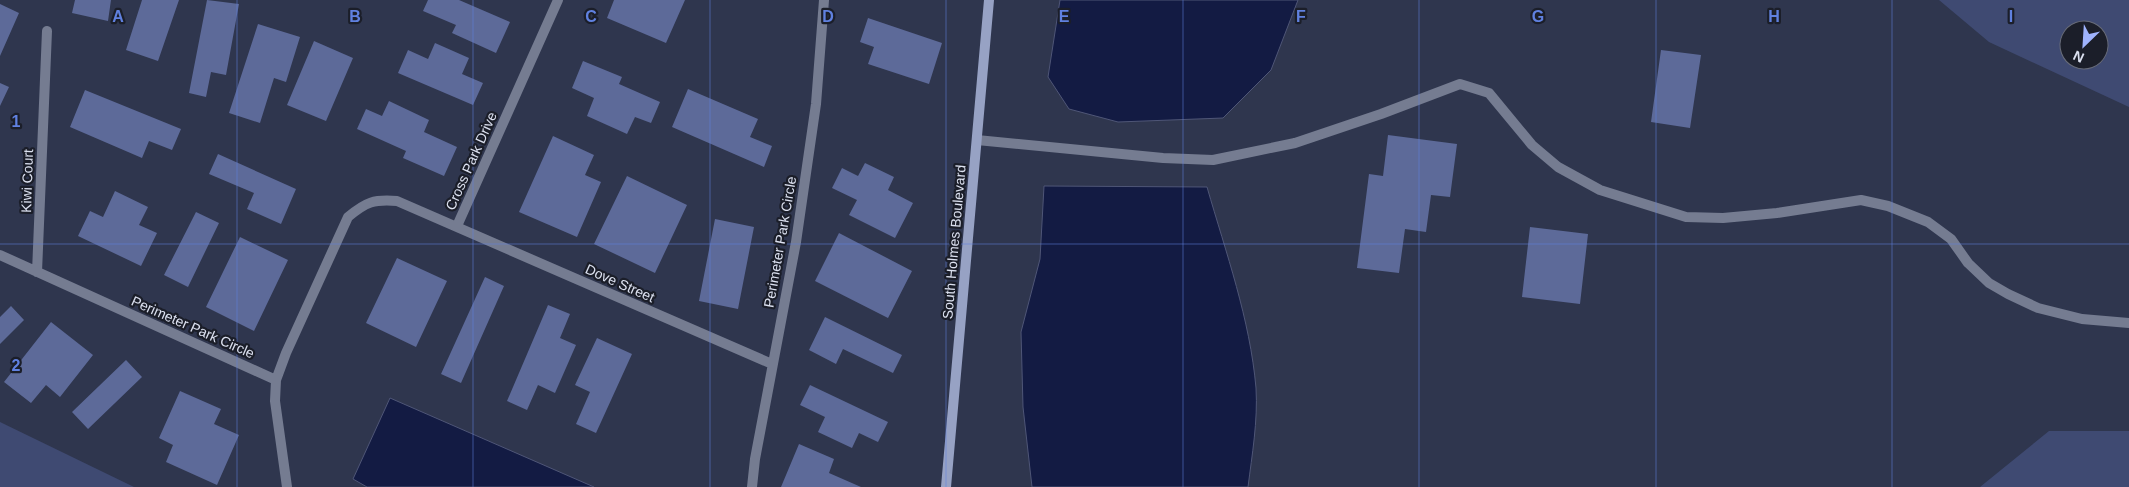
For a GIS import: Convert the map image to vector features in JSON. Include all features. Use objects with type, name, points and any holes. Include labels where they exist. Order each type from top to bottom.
[{"type":"main road","name":"South Holmes Boulevard","points":[[946,487],[989,0]]},
{"type":"street","name":"Cross Park Drive","points":[[276,380],[286,353],[348,217],[362,205],[380,200],[397,201],[457,226],[558,0]]},
{"type":"street","name":"Perimeter Park Circle","points":[[752,487],[772,364],[796,242],[816,104],[824,0]]},
{"type":"street","name":"Kiwi Court","points":[[37,272],[47,31]]},
{"type":"street","points":[[977,140],[1163,158],[1213,160],[1295,143],[1381,114],[1460,84],[1488,93],[1532,144],[1558,167],[1600,190],[1686,217],[1723,218],[1777,213],[1861,200],[1888,206],[1928,222],[1951,239],[1968,263],[1989,283],[2008,294],[2038,308],[2082,319],[2129,323]]},
{"type":"street","name":"Dove Street","points":[[457,226],[772,364]]},
{"type":"street","name":"Perimeter Park Circle","points":[[0,255],[276,380]]},
{"type":"street","points":[[276,380],[275,402],[287,487]]},
{"type":"shaded area","points":[[1060,0],[1298,0],[1271,70],[1223,118],[1118,122],[1069,109],[1048,77]]},
{"type":"shaded area","points":[[1939,0],[2129,0],[2129,107],[1989,42]]},
{"type":"shaded area","points":[[1044,186],[1207,187],[1243,311],[1253,362],[1256,413],[1248,487],[1032,487],[1023,407],[1021,332],[1040,259]]},
{"type":"shaded area","points":[[390,398],[594,487],[367,487],[353,479]]},
{"type":"shaded area","points":[[0,422],[134,487],[0,487]]},
{"type":"shaded area","points":[[2049,431],[2129,431],[2129,487],[1980,487]]},
{"type":"building","points":[[75,0],[111,0],[108,21],[72,13]]},
{"type":"building","points":[[142,0],[179,0],[158,61],[126,50]]},
{"type":"building","points":[[207,0],[239,4],[226,75],[211,72],[206,97],[189,93]]},
{"type":"building","points":[[428,0],[459,0],[510,22],[496,53],[452,33],[456,25],[423,11]]},
{"type":"building","points":[[614,0],[685,0],[666,43],[607,18]]},
{"type":"building","points":[[0,4],[19,13],[0,56]]},
{"type":"building","points":[[868,18],[942,43],[929,84],[868,64],[874,47],[860,42]]},
{"type":"building","points":[[258,24],[300,37],[286,82],[274,78],[260,123],[229,113]]},
{"type":"building","points":[[314,41],[353,58],[326,121],[287,105]]},
{"type":"building","points":[[435,43],[469,58],[462,74],[483,83],[473,105],[398,73],[408,50],[428,59]]},
{"type":"building","points":[[1661,50],[1701,55],[1690,128],[1651,122]]},
{"type":"building","points":[[583,61],[622,77],[619,84],[660,102],[651,123],[635,117],[627,134],[587,116],[594,98],[572,88]]},
{"type":"building","points":[[0,83],[9,87],[0,106]]},
{"type":"building","points":[[688,89],[758,119],[750,137],[772,146],[764,167],[672,127]]},
{"type":"building","points":[[85,90],[181,129],[172,150],[149,141],[142,158],[70,127]]},
{"type":"building","points":[[389,101],[429,120],[424,132],[457,147],[444,176],[403,158],[406,151],[357,129],[366,109],[382,116]]},
{"type":"building","points":[[1388,135],[1457,144],[1450,197],[1431,195],[1426,232],[1405,229],[1399,273],[1357,268],[1369,174],[1383,176]]},
{"type":"building","points":[[553,136],[594,155],[585,175],[601,182],[577,237],[519,212]]},
{"type":"building","points":[[218,154],[296,189],[281,224],[247,209],[254,193],[209,174]]},
{"type":"building","points":[[865,163],[894,177],[888,190],[913,203],[895,238],[849,215],[857,200],[832,188],[842,168],[858,176]]},
{"type":"building","points":[[627,176],[687,205],[655,273],[594,244]]},
{"type":"building","points":[[115,191],[148,207],[139,225],[157,233],[141,266],[78,236],[90,211],[103,217]]},
{"type":"building","points":[[196,212],[219,223],[188,287],[164,275]]},
{"type":"building","points":[[715,219],[754,227],[738,309],[699,301]]},
{"type":"building","points":[[1530,227],[1588,234],[1580,304],[1522,297]]},
{"type":"building","points":[[839,233],[912,271],[888,318],[815,281]]},
{"type":"building","points":[[240,237],[288,260],[254,331],[206,307]]},
{"type":"building","points":[[397,258],[447,281],[416,347],[366,323]]},
{"type":"building","points":[[485,277],[504,286],[461,383],[441,374]]},
{"type":"building","points":[[548,305],[570,314],[560,338],[576,345],[555,393],[538,385],[527,410],[507,401]]},
{"type":"building","points":[[11,306],[24,320],[0,344],[0,317]]},
{"type":"building","points":[[825,317],[902,355],[893,373],[843,349],[836,364],[809,350]]},
{"type":"building","points":[[51,322],[93,355],[60,397],[46,385],[31,403],[4,382]]},
{"type":"building","points":[[597,338],[632,354],[596,433],[576,424],[590,392],[575,385]]},
{"type":"building","points":[[126,360],[142,377],[88,429],[72,412]]},
{"type":"building","points":[[810,385],[888,422],[878,442],[859,433],[852,448],[818,432],[825,417],[800,405]]},
{"type":"building","points":[[180,391],[221,409],[214,424],[239,435],[217,485],[166,462],[173,445],[159,438]]},
{"type":"building","points":[[799,444],[834,459],[829,473],[861,487],[781,487]]}]
